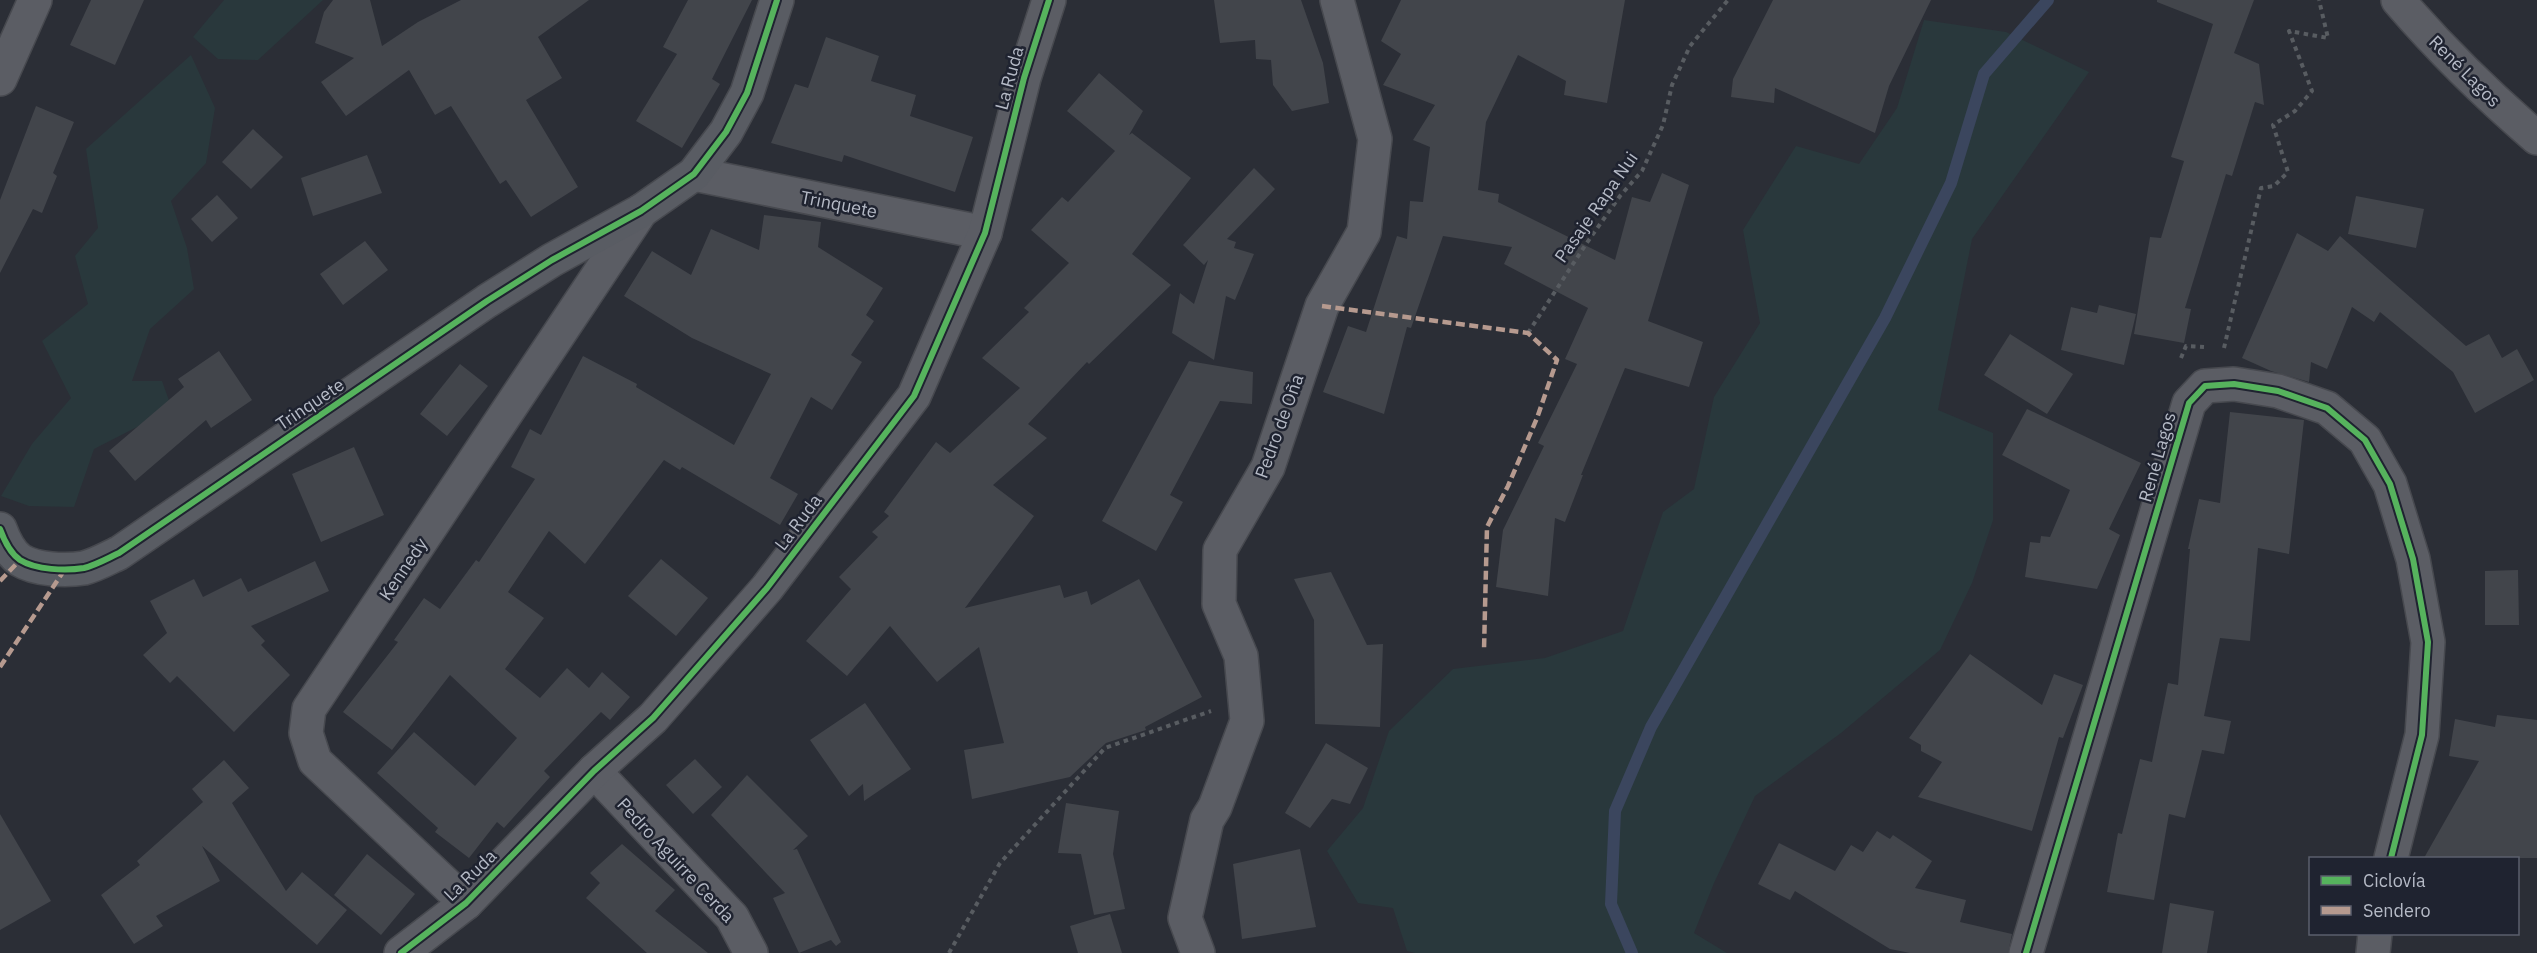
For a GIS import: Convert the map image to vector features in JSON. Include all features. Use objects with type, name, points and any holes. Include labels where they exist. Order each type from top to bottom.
[{"type":"street","points":[[0,79],[35,0]]},
{"type":"street","name":"Trinquete","points":[[0,529],[6,543],[20,560],[37,566],[65,569],[86,567],[119,553],[487,301],[552,260],[641,211],[694,174],[726,132],[747,93],[777,0]]},
{"type":"street","name":"La Ruda","points":[[401,953],[466,903],[594,771],[653,718],[766,588],[914,396],[985,233],[1023,78],[1049,0]]},
{"type":"street","name":"Pedro de Oña","points":[[1198,953],[1185,918],[1207,820],[1215,807],[1247,721],[1241,656],[1219,604],[1220,550],[1268,466],[1322,306],[1364,232],[1375,139],[1337,0]]},
{"type":"street","name":"René Lagos","points":[[2398,0],[2485,94],[2537,138]]},
{"type":"street","name":"Trinquete","points":[[694,174],[985,233]]},
{"type":"street","name":"Kennedy","points":[[466,903],[315,761],[306,733],[309,709],[641,211]]},
{"type":"street","name":"René Lagos","points":[[2026,953],[2189,403],[2205,386],[2234,384],[2278,391],[2327,408],[2365,440],[2390,484],[2413,559],[2428,642],[2422,735],[2391,857]]},
{"type":"street","name":"Pedro Aguirre Cerda","points":[[594,771],[732,917],[751,953]]},
{"type":"street","points":[[2373,953],[2375,935]]},
{"type":"path","points":[[2189,403],[2172,379],[2186,346],[2224,348],[2261,188],[2274,186],[2288,172],[2273,125],[2295,111],[2312,91],[2289,31],[2328,38],[2319,0]]},
{"type":"path","points":[[949,953],[1000,863],[1105,748],[1245,699]]},
{"type":"shaded area","points":[[224,0],[323,0],[258,60],[218,59],[193,37]]},
{"type":"shaded area","points":[[1924,20],[2006,32],[2089,72],[1972,239],[1938,410],[1993,433],[1993,520],[1972,583],[1940,650],[1841,733],[1755,796],[1714,883],[1694,933],[1727,953],[1415,953],[1407,951],[1393,908],[1358,903],[1327,851],[1363,808],[1389,731],[1453,669],[1545,658],[1623,631],[1663,512],[1694,489],[1714,397],[1760,323],[1743,230],[1796,146],[1859,164],[1897,108]]},
{"type":"shaded area","points":[[191,55],[215,108],[206,163],[171,201],[187,248],[194,289],[150,329],[132,381],[162,381],[172,409],[94,449],[74,507],[29,506],[1,496],[32,444],[71,398],[42,341],[88,304],[75,256],[98,228],[86,149]]},
{"type":"building","points":[[91,0],[144,0],[115,65],[70,45]]},
{"type":"building","points":[[333,0],[370,0],[382,46],[418,22],[461,0],[589,0],[538,37],[562,78],[526,100],[578,187],[531,217],[506,180],[500,184],[451,106],[435,115],[409,70],[346,116],[321,82],[354,58],[315,43],[324,12]]},
{"type":"building","points":[[688,0],[752,0],[712,79],[720,84],[682,148],[636,121],[677,54],[663,47]]},
{"type":"building","points":[[1214,0],[1301,0],[1323,63],[1329,103],[1292,111],[1273,85],[1271,60],[1256,59],[1255,40],[1220,43]]},
{"type":"building","points":[[1401,0],[1625,0],[1607,103],[1564,95],[1566,81],[1518,55],[1486,122],[1478,190],[1499,194],[1498,202],[1615,260],[1632,197],[1650,202],[1662,173],[1689,185],[1648,321],[1703,342],[1689,387],[1625,368],[1581,475],[1583,475],[1565,522],[1555,518],[1548,596],[1496,587],[1503,530],[1544,446],[1538,443],[1577,364],[1565,359],[1588,308],[1504,264],[1512,247],[1443,236],[1411,328],[1407,327],[1384,414],[1323,392],[1348,326],[1366,332],[1397,236],[1407,239],[1410,201],[1423,202],[1430,147],[1413,140],[1435,105],[1383,85],[1401,54],[1381,41]]},
{"type":"building","points":[[1773,0],[1931,0],[1889,86],[1875,133],[1775,88],[1774,103],[1731,97],[1733,79]]},
{"type":"building","points":[[2157,0],[2254,0],[2234,53],[2259,64],[2264,105],[2255,102],[2232,176],[2226,174],[2185,308],[2191,309],[2184,343],[2134,334],[2150,237],[2161,238],[2184,161],[2171,157],[2213,24],[2157,2]]},
{"type":"building","points":[[826,37],[879,56],[871,81],[916,95],[910,116],[973,137],[955,192],[844,155],[842,162],[771,143],[795,84],[808,88]]},
{"type":"building","points":[[1099,73],[1143,111],[1129,135],[1132,133],[1191,178],[1132,254],[1171,285],[1089,364],[1087,362],[1028,424],[1047,438],[993,485],[1034,516],[965,608],[1060,585],[1064,598],[1087,591],[1091,605],[1139,579],[1202,697],[1145,727],[1146,730],[1106,743],[1070,777],[972,799],[964,750],[1004,743],[979,647],[937,682],[890,626],[847,676],[806,641],[851,589],[839,577],[878,537],[872,532],[889,516],[884,512],[936,442],[950,453],[1020,388],[982,358],[1029,312],[1024,308],[1069,263],[1031,230],[1062,197],[1068,202],[1115,151],[1067,111]]},
{"type":"building","points":[[36,106],[74,122],[53,173],[57,176],[42,213],[33,209],[0,273],[0,200]]},
{"type":"building","points":[[253,129],[283,157],[251,189],[222,162]]},
{"type":"building","points":[[367,155],[382,193],[313,216],[301,178]]},
{"type":"building","points":[[1254,168],[1275,189],[1227,239],[1236,242],[1234,248],[1254,254],[1235,300],[1226,296],[1214,360],[1172,333],[1180,293],[1194,304],[1208,260],[1204,265],[1183,245]]},
{"type":"building","points":[[217,195],[238,218],[212,242],[191,219]]},
{"type":"building","points":[[2356,196],[2424,209],[2416,248],[2348,234]]},
{"type":"building","points":[[764,215],[821,222],[818,247],[883,288],[866,315],[874,321],[851,355],[862,362],[832,410],[811,397],[770,478],[798,494],[780,525],[682,467],[680,470],[664,460],[585,564],[549,531],[508,592],[544,618],[505,669],[540,698],[567,668],[589,688],[602,672],[630,697],[610,720],[601,712],[544,771],[550,777],[504,828],[497,822],[469,858],[435,832],[438,828],[377,773],[414,732],[475,786],[517,738],[450,675],[392,750],[343,712],[398,642],[394,640],[424,598],[440,609],[476,560],[479,562],[535,479],[511,467],[530,429],[541,435],[583,356],[637,384],[636,387],[734,445],[771,374],[692,338],[624,296],[652,251],[691,275],[711,229],[759,250]]},
{"type":"building","points":[[2297,233],[2328,251],[2340,236],[2466,346],[2489,334],[2502,358],[2517,349],[2534,380],[2475,413],[2453,372],[2380,312],[2374,322],[2352,307],[2327,369],[2311,362],[2309,382],[2271,371],[2242,358]]},
{"type":"building","points":[[365,241],[388,270],[343,305],[320,274]]},
{"type":"building","points":[[2099,305],[2136,314],[2124,365],[2061,350],[2071,307],[2097,313]]},
{"type":"building","points":[[2010,334],[2073,374],[2047,414],[1984,375]]},
{"type":"building","points":[[219,351],[252,400],[211,428],[206,420],[135,481],[109,451],[184,387],[178,379]]},
{"type":"building","points":[[1189,361],[1253,372],[1252,404],[1220,401],[1170,495],[1183,502],[1156,551],[1102,521]]},
{"type":"building","points":[[460,364],[488,386],[447,436],[420,414]]},
{"type":"building","points":[[2027,409],[2141,463],[2109,529],[2120,535],[2097,589],[2025,577],[2030,542],[2040,543],[2041,536],[2050,537],[2070,490],[2002,455]]},
{"type":"building","points":[[2230,412],[2304,420],[2289,554],[2258,548],[2250,641],[2220,638],[2204,716],[2231,721],[2224,754],[2202,750],[2185,818],[2169,814],[2154,900],[2107,892],[2118,833],[2122,834],[2140,759],[2152,762],[2168,683],[2178,685],[2190,549],[2188,549],[2199,499],[2220,503]]},
{"type":"building","points":[[354,447],[384,515],[321,542],[292,474]]},
{"type":"building","points":[[661,559],[708,598],[676,636],[628,596]]},
{"type":"building","points":[[315,561],[329,591],[251,626],[265,641],[261,645],[290,675],[234,732],[177,676],[170,683],[143,655],[167,633],[150,601],[194,579],[203,597],[241,578],[248,592]]},
{"type":"building","points":[[2518,570],[2519,625],[2485,625],[2485,571]]},
{"type":"building","points":[[1331,572],[1367,645],[1383,644],[1380,727],[1315,724],[1314,620],[1294,579]]},
{"type":"building","points":[[1970,654],[2042,705],[2054,674],[2083,685],[2063,738],[2059,737],[2032,831],[1918,797],[1942,762],[1921,751],[1921,745],[1909,738]]},
{"type":"building","points":[[865,703],[911,769],[864,801],[863,784],[849,796],[810,740]]},
{"type":"building","points":[[2497,715],[2537,720],[2537,858],[2425,857],[2479,761],[2449,756],[2455,719],[2495,727]]},
{"type":"building","points":[[1326,743],[1368,768],[1350,804],[1332,799],[1310,828],[1285,813]]},
{"type":"building","points":[[695,759],[722,787],[693,814],[666,785]]},
{"type":"building","points":[[224,760],[249,788],[232,803],[286,891],[302,872],[347,910],[317,945],[202,846],[220,881],[156,916],[163,926],[134,944],[101,895],[140,865],[137,861],[203,802],[192,789]]},
{"type":"building","points":[[747,775],[808,836],[793,850],[797,849],[841,942],[836,946],[831,940],[799,953],[773,898],[785,893],[711,815]]},
{"type":"building","points":[[1066,803],[1119,811],[1113,854],[1125,909],[1094,915],[1081,854],[1058,853]]},
{"type":"building","points":[[0,814],[51,901],[0,930]]},
{"type":"building","points":[[1877,831],[1890,839],[1893,835],[1932,861],[1915,888],[1966,900],[1960,922],[2012,934],[2008,953],[1910,953],[1890,949],[1795,891],[1790,900],[1758,884],[1779,843],[1835,871],[1851,845],[1863,852]]},
{"type":"building","points":[[622,844],[675,890],[655,911],[708,953],[647,953],[586,898],[600,883],[590,873]]},
{"type":"building","points":[[1300,849],[1316,927],[1242,939],[1233,864]]},
{"type":"building","points":[[367,854],[415,894],[381,935],[334,895]]},
{"type":"building","points":[[2170,903],[2214,911],[2207,953],[2162,953]]},
{"type":"building","points":[[1110,914],[1122,953],[1078,953],[1070,926]]},
{"type":"waterway","points":[[1632,953],[1611,904],[1615,811],[1651,727],[1885,318],[1951,183],[1984,74],[2048,0]]},
{"type":"marked path","points":[[1322,306],[1528,333],[1557,360],[1537,418],[1508,486],[1487,527],[1484,650]]},
{"type":"marked path","points":[[0,581],[20,560]]},
{"type":"marked path","points":[[0,667],[65,569]]},
{"type":"cycle path","points":[[0,529],[16,557],[43,568],[84,568],[119,553],[487,301],[552,260],[641,211],[694,174],[726,132],[747,93],[777,0]]},
{"type":"cycle path","points":[[401,953],[466,903],[594,771],[653,718],[767,588],[914,396],[985,233],[1024,78],[1049,0]]},
{"type":"cycle path","points":[[2026,953],[2189,403],[2205,386],[2234,384],[2278,391],[2327,408],[2365,440],[2390,484],[2413,559],[2428,642],[2422,735],[2391,857]]}]
